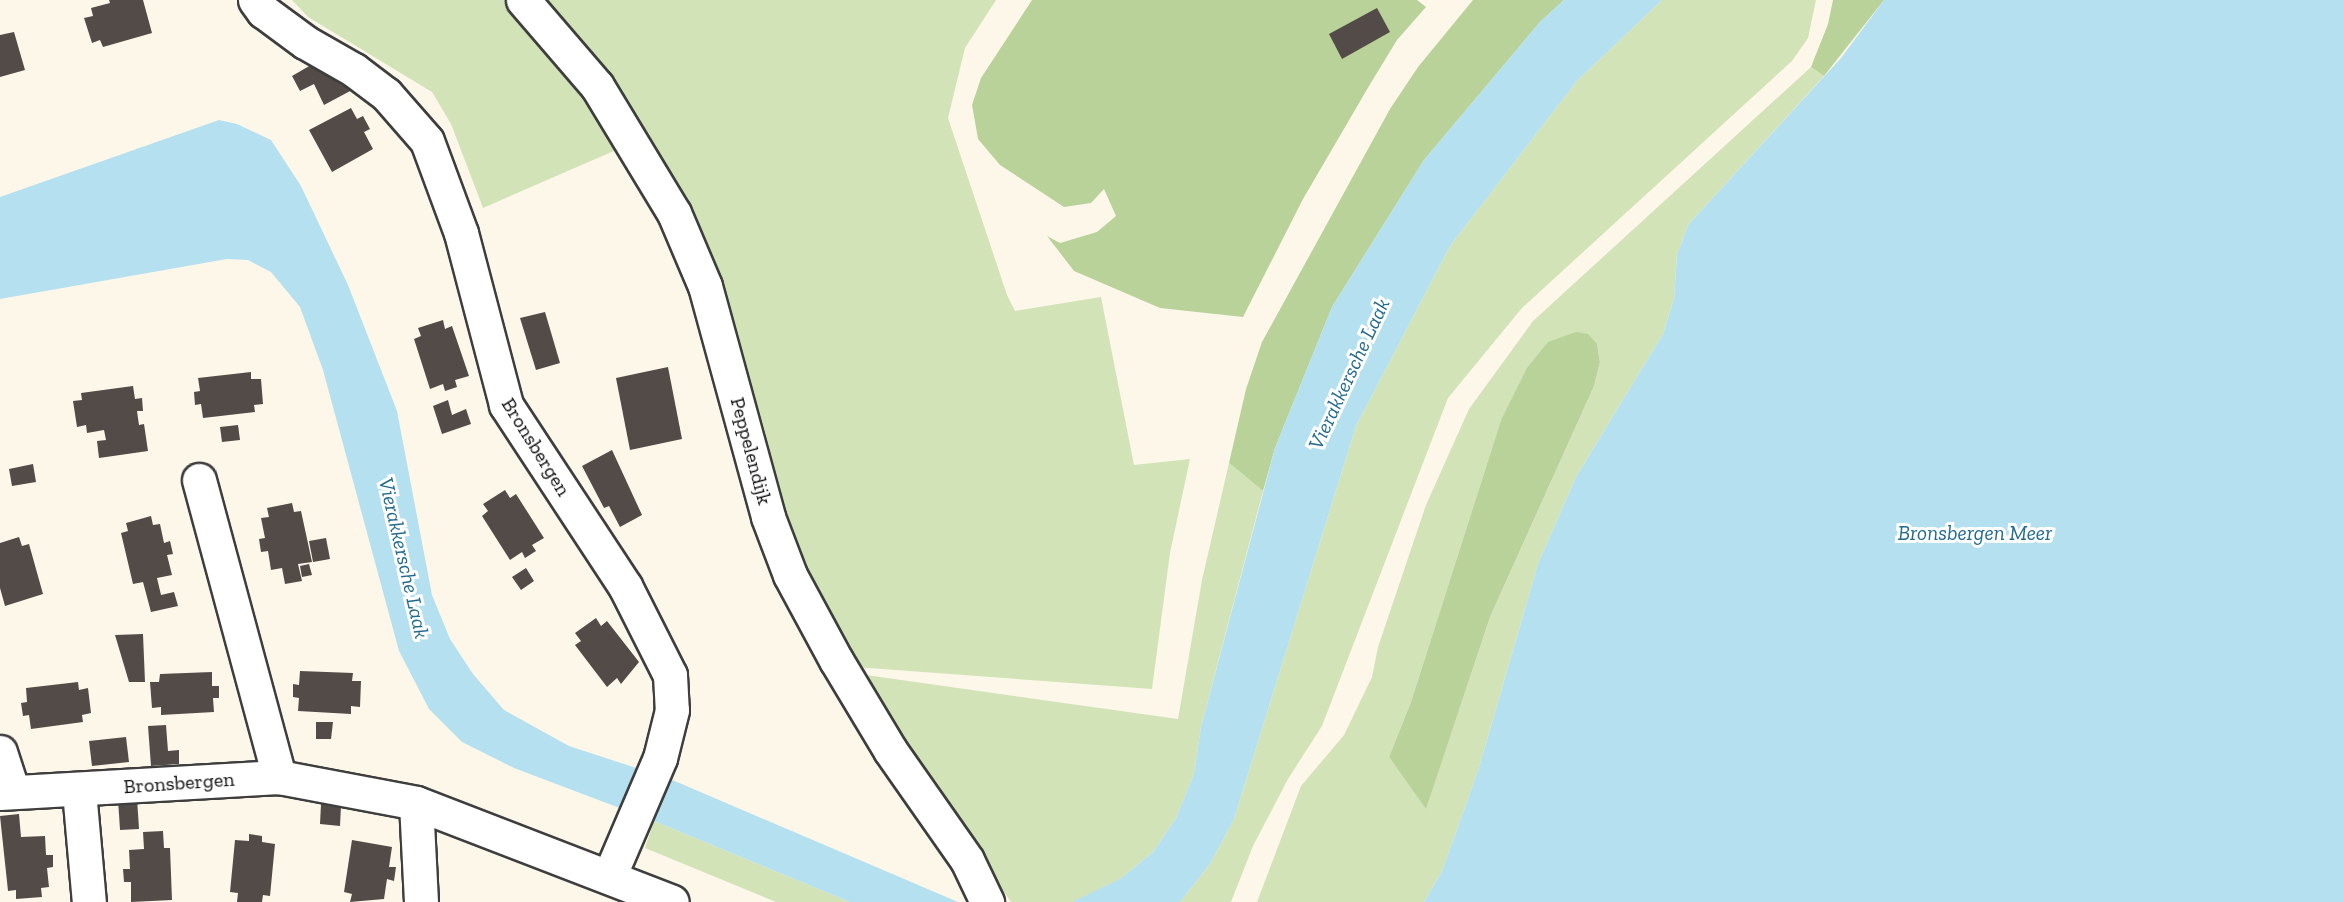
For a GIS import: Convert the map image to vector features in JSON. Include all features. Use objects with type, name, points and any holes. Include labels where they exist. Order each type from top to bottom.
[{"type":"street","name":"Bronsbergen","points":[[255,0],[263,11],[304,42],[354,70],[386,94],[427,141],[461,234],[506,405],[626,586],[670,675],[672,710],[660,758],[609,877]]},
{"type":"street","name":"Peppelendijk","points":[[523,0],[597,86],[674,213],[705,286],[768,517],[790,575],[860,700],[967,860],[987,902]]},
{"type":"street","points":[[199,480],[279,777]]},
{"type":"street","name":"Bronsbergen","points":[[0,752],[6,792],[79,791],[279,777],[416,803],[672,902]]},
{"type":"street","points":[[79,791],[89,902]]},
{"type":"street","points":[[416,803],[421,902]]},
{"type":"green space","points":[[292,0],[509,0],[623,147],[483,208],[451,124],[432,92],[308,17]]},
{"type":"green space","points":[[542,0],[996,0],[965,48],[948,118],[1007,295],[1015,311],[1101,297],[1134,465],[1190,459],[1170,553],[1152,689],[855,667],[795,565],[764,427],[705,244]]},
{"type":"green space","points":[[1032,0],[1417,0],[1426,7],[1397,40],[1369,86],[1303,199],[1243,317],[1160,308],[1074,271],[1047,236],[1060,243],[1097,232],[1116,216],[1104,189],[1091,203],[1064,207],[1000,165],[978,139],[972,105],[981,78]]},
{"type":"green space","points":[[1473,0],[1564,0],[1540,22],[1424,160],[1332,307],[1275,448],[1263,491],[1229,463],[1246,389],[1262,342],[1390,109],[1418,67]]},
{"type":"green space","points":[[1662,0],[1816,0],[1808,38],[1792,61],[1522,308],[1448,398],[1322,726],[1288,779],[1253,846],[1231,902],[1180,902],[1210,864],[1234,819],[1356,426],[1450,246],[1577,81]]},
{"type":"green space","points":[[1833,0],[1884,0],[1824,76],[1811,67],[1828,24]]},
{"type":"green space","points":[[1811,67],[1824,76],[1688,225],[1677,255],[1674,298],[1663,334],[1576,477],[1538,564],[1478,771],[1442,871],[1424,902],[1257,902],[1301,786],[1344,735],[1372,677],[1378,647],[1426,505],[1469,409],[1533,321]],"holes":[[[1597,344],[1600,362],[1594,386],[1490,617],[1426,808],[1389,757],[1411,702],[1501,420]]]},
{"type":"green space","points":[[1576,332],[1588,334],[1597,344],[1600,362],[1594,386],[1490,617],[1426,809],[1389,757],[1411,702],[1501,420],[1527,368],[1548,342]]},
{"type":"green space","points":[[1229,463],[1263,491],[1201,727],[1194,774],[1176,818],[1153,852],[1120,879],[1087,897],[1072,902],[1011,902],[925,781],[859,674],[1178,719],[1202,580]]},
{"type":"green space","points":[[654,821],[850,902],[776,902],[645,848]]},
{"type":"water","name":"Vierakkersche Laak","points":[[1564,0],[1662,0],[1577,81],[1450,246],[1356,426],[1234,819],[1210,864],[1180,902],[1072,902],[1120,879],[1153,852],[1176,818],[1194,774],[1201,727],[1275,448],[1332,307],[1424,160],[1540,22]]},
{"type":"water","name":"Bronsbergen Meer","points":[[1884,0],[2344,0],[2344,902],[1424,902],[1442,871],[1478,771],[1538,564],[1576,477],[1663,334],[1674,298],[1677,255],[1688,225],[1841,58]]},
{"type":"water","name":"Vierakkersche Laak","points":[[219,120],[237,124],[271,140],[301,186],[348,285],[397,411],[432,595],[450,639],[473,674],[504,710],[569,746],[670,779],[958,902],[850,902],[654,821],[514,768],[462,742],[429,709],[399,651],[323,370],[300,307],[271,272],[248,260],[227,259],[0,299],[0,197]]},
{"type":"building","points":[[109,0],[143,0],[152,33],[103,47],[100,40],[92,43],[84,18],[93,16],[91,8],[110,3]]},
{"type":"building","points":[[1377,8],[1390,32],[1342,59],[1329,34]]},
{"type":"building","points":[[14,32],[25,70],[0,77],[0,35]]},
{"type":"building","points":[[311,65],[352,90],[324,105],[314,84],[300,91],[292,76]]},
{"type":"building","points":[[351,108],[357,119],[363,116],[370,129],[364,132],[373,149],[332,172],[309,130]]},
{"type":"building","points":[[545,312],[560,363],[536,370],[520,318]]},
{"type":"building","points":[[443,320],[445,329],[452,326],[469,376],[455,380],[457,387],[445,391],[443,384],[430,389],[414,339],[421,336],[418,328]]},
{"type":"building","points":[[668,367],[682,439],[630,450],[616,378]]},
{"type":"building","points":[[251,372],[251,379],[261,379],[263,404],[254,405],[255,412],[203,418],[201,404],[195,405],[194,392],[200,391],[198,378]]},
{"type":"building","points":[[133,386],[135,399],[142,398],[143,411],[137,411],[139,425],[144,424],[148,451],[99,458],[97,441],[106,440],[104,430],[87,433],[86,425],[77,427],[73,401],[82,400],[81,393]]},
{"type":"building","points":[[448,400],[452,415],[466,409],[471,424],[442,434],[433,406]]},
{"type":"building","points":[[238,425],[240,440],[222,442],[220,427]]},
{"type":"building","points":[[612,450],[642,515],[620,527],[609,506],[604,508],[582,466]]},
{"type":"building","points":[[33,464],[36,482],[12,486],[9,469]]},
{"type":"building","points":[[505,490],[510,498],[516,494],[544,538],[532,545],[536,551],[525,558],[522,552],[510,560],[482,516],[488,511],[483,504]]},
{"type":"building","points":[[292,503],[294,512],[301,511],[312,562],[298,564],[302,581],[285,584],[282,568],[271,570],[268,551],[261,552],[259,539],[265,538],[261,518],[269,517],[267,508]]},
{"type":"building","points":[[151,516],[153,525],[160,524],[164,543],[170,541],[173,554],[167,555],[172,575],[157,578],[161,595],[174,592],[178,606],[151,612],[143,582],[133,584],[121,533],[128,531],[126,523]]},
{"type":"building","points":[[19,537],[22,546],[29,544],[43,594],[5,606],[0,588],[0,543]]},
{"type":"building","points":[[326,538],[330,559],[313,562],[309,541]]},
{"type":"building","points":[[309,564],[312,575],[302,577],[300,566]]},
{"type":"building","points":[[526,568],[534,581],[521,590],[512,577]]},
{"type":"building","points":[[596,618],[601,626],[607,621],[639,662],[621,684],[617,678],[607,687],[575,645],[581,641],[575,633]]},
{"type":"building","points":[[143,634],[145,682],[129,682],[115,635]]},
{"type":"building","points":[[300,671],[353,673],[352,681],[361,681],[360,707],[351,706],[351,714],[298,711],[299,698],[293,697],[293,684],[299,685]]},
{"type":"building","points":[[212,672],[212,686],[219,686],[219,698],[213,698],[214,712],[161,715],[161,707],[152,708],[150,682],[159,682],[160,674]]},
{"type":"building","points":[[78,682],[79,690],[88,688],[91,713],[82,715],[83,722],[31,729],[29,715],[23,716],[21,703],[27,702],[26,688]]},
{"type":"building","points":[[316,722],[333,722],[331,739],[316,739]]},
{"type":"building","points":[[166,725],[168,751],[179,750],[179,764],[151,766],[148,726]]},
{"type":"building","points":[[126,737],[129,762],[92,766],[89,741]]},
{"type":"building","points":[[137,798],[139,829],[120,830],[118,799]]},
{"type":"building","points":[[321,804],[341,806],[340,826],[320,824]]},
{"type":"building","points":[[19,814],[21,837],[45,836],[46,855],[53,855],[53,867],[47,868],[49,887],[41,888],[42,897],[16,899],[16,890],[8,891],[0,816]]},
{"type":"building","points":[[163,831],[164,848],[170,848],[172,900],[131,902],[131,882],[124,882],[123,869],[130,869],[129,850],[144,849],[143,832]]},
{"type":"building","points":[[249,834],[262,836],[262,842],[275,844],[270,896],[263,895],[262,902],[237,902],[238,893],[230,892],[235,840],[249,841]]},
{"type":"building","points":[[352,840],[392,847],[389,867],[396,867],[394,881],[387,879],[384,899],[350,902],[352,894],[344,892]]}]
